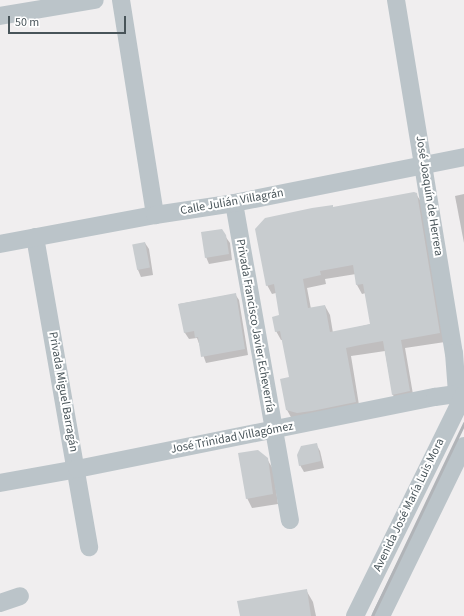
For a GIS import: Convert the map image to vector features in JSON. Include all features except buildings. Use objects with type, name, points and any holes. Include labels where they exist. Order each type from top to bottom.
[{"type":"street","points":[[0,16],[95,0]]},
{"type":"street","points":[[121,0],[155,215]]},
{"type":"street","name":"José Joaquín de Herrera","points":[[396,0],[454,353],[462,393]]},
{"type":"street","name":"Calle Julián Villagrán","points":[[0,244],[155,215],[234,203],[464,157]]},
{"type":"street","name":"Privada Francisco Javier Echeverría","points":[[234,203],[290,520]]},
{"type":"street","name":"Privada Miguel Barragán","points":[[35,237],[90,547]]},
{"type":"street","name":"José Trinidad Villagómez","points":[[0,483],[462,393]]},
{"type":"street","name":"Avenida José María Luis Mora","points":[[355,616],[462,393]]},
{"type":"street","name":"Avenida José María Luis Mora","points":[[381,616],[464,446]]},
{"type":"street","points":[[0,603],[20,596]]},
{"type":"railway","points":[[372,616],[464,423]]}]
